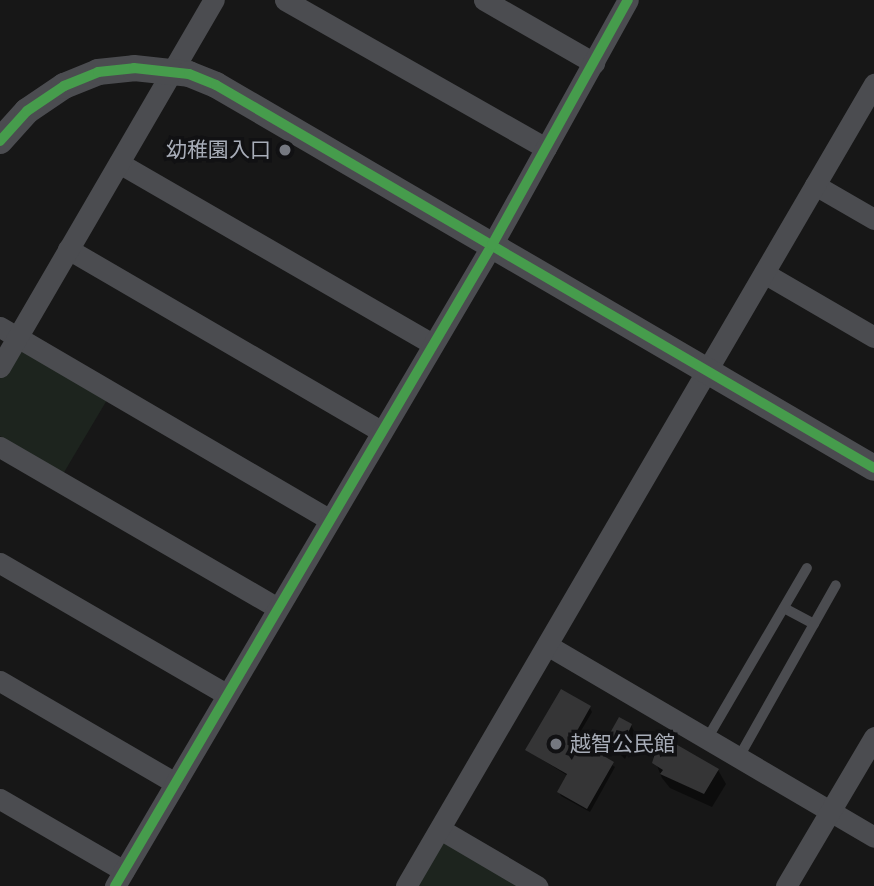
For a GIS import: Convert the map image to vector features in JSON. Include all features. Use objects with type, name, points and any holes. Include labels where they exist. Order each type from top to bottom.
[{"type":"street","points":[[0,367],[9,332],[68,249],[214,0]]},
{"type":"street","points":[[285,0],[546,148]]},
{"type":"street","points":[[484,0],[594,63]]},
{"type":"street","points":[[0,799],[119,878],[276,607],[492,245],[628,0]]},
{"type":"street","points":[[0,141],[27,111],[64,86],[98,72],[134,68],[173,71],[216,85],[874,468]]},
{"type":"street","points":[[407,886],[815,185],[871,95]]},
{"type":"street","points":[[119,163],[433,344]]},
{"type":"street","points":[[815,185],[874,219]]},
{"type":"street","points":[[68,249],[381,431]]},
{"type":"street","points":[[764,273],[874,337]]},
{"type":"street","points":[[9,332],[329,519]]},
{"type":"street","points":[[0,447],[276,607]]},
{"type":"street","points":[[0,563],[226,694]]},
{"type":"street","points":[[547,645],[874,837]]},
{"type":"street","points":[[0,681],[174,783]]},
{"type":"street","points":[[786,886],[874,737]]},
{"type":"street","points":[[440,829],[537,886]]},
{"type":"lane","points":[[707,739],[807,568]]},
{"type":"lane","points":[[739,757],[836,585]]},
{"type":"lane","points":[[784,608],[814,624]]},
{"type":"shaded area","points":[[16,346],[107,400],[63,474],[0,436],[0,375]]},
{"type":"shaded area","points":[[446,838],[527,886],[417,886]]},
{"type":"building","name":"越智公民館","points":[[561,689],[591,706],[573,738],[614,762],[587,809],[557,792],[567,774],[525,750]]},
{"type":"building","points":[[619,717],[632,724],[620,751],[605,742]]},
{"type":"building","points":[[667,739],[719,769],[704,794],[660,774],[663,770],[652,763],[658,744],[662,746]]},
{"type":"cycle path","points":[[115,886],[492,245],[628,0]]},
{"type":"cycle path","points":[[0,141],[27,111],[64,86],[98,72],[134,68],[189,74],[216,85],[874,468]]},
{"type":"place","name":"幼稚園入口","points":[[285,150]]},
{"type":"place","name":"越智公民館","points":[[556,744]]}]
